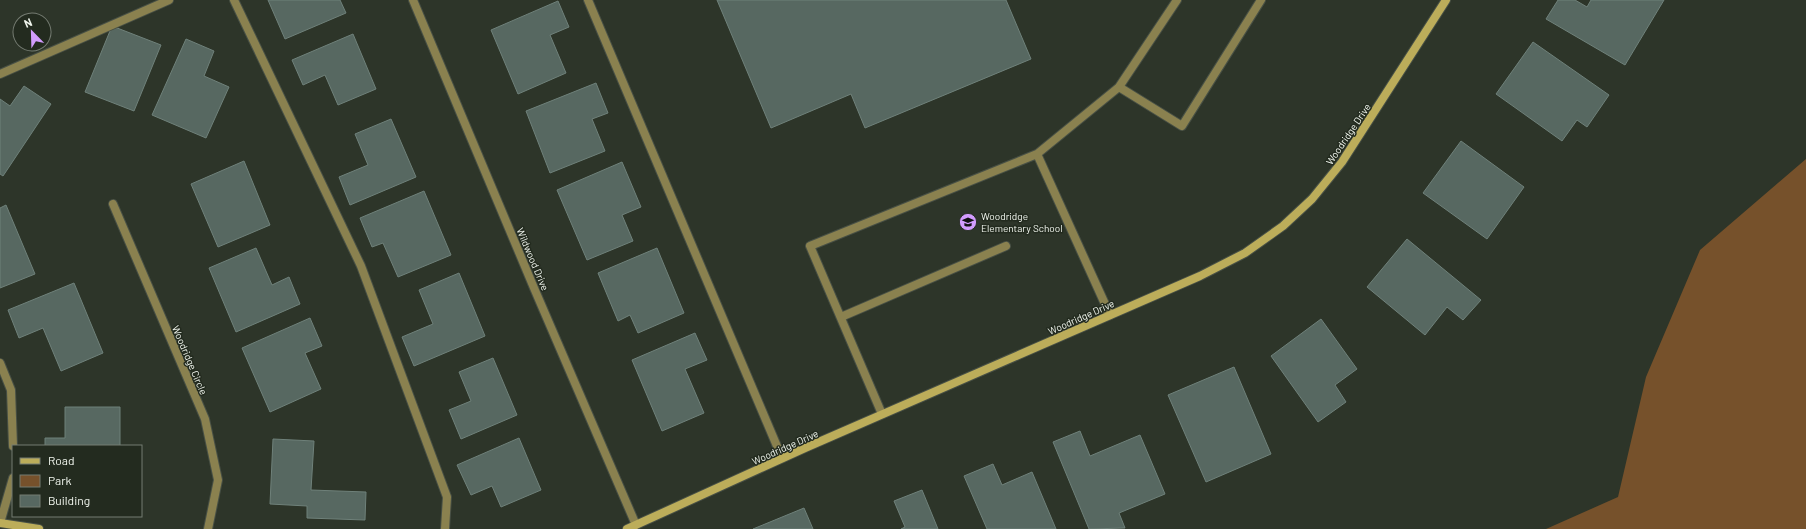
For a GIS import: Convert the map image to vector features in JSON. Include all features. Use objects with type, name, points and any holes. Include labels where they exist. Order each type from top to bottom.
[{"type":"street","points":[[0,74],[168,0]]},
{"type":"street","points":[[234,0],[361,266],[447,497],[445,529]]},
{"type":"street","name":"Wildwood Drive","points":[[413,0],[534,288],[636,525]]},
{"type":"street","points":[[588,0],[782,458]]},
{"type":"street","points":[[882,414],[810,246],[1037,154],[1120,87],[1177,0]]},
{"type":"street","points":[[1120,87],[1182,126],[1261,0]]},
{"type":"street","name":"Woodridge Drive","points":[[627,529],[782,458],[1200,276],[1245,253],[1283,226],[1312,199],[1342,162],[1446,0]]},
{"type":"street","points":[[1037,154],[1110,315]]},
{"type":"street","name":"Woodridge Circle","points":[[113,204],[205,419],[218,480],[208,529]]},
{"type":"street","points":[[841,317],[1006,246]]},
{"type":"street","points":[[0,363],[11,390],[13,445]]},
{"type":"street","points":[[12,481],[0,523],[39,529]]},
{"type":"green space","points":[[1806,159],[1806,529],[1546,529],[1618,497],[1646,377],[1700,250]]},
{"type":"building","points":[[268,0],[340,0],[346,13],[285,39]]},
{"type":"building","points":[[717,0],[1006,0],[1031,59],[865,128],[851,94],[771,128]]},
{"type":"building","points":[[1558,0],[1575,0],[1587,7],[1591,0],[1664,0],[1625,65],[1546,19]]},
{"type":"building","points":[[558,1],[569,27],[550,35],[566,73],[518,94],[491,30]]},
{"type":"building","points":[[112,26],[161,45],[134,111],[85,92]]},
{"type":"building","points":[[353,34],[376,89],[338,105],[325,75],[303,85],[292,60]]},
{"type":"building","points":[[186,39],[214,51],[204,76],[229,87],[206,138],[152,115]]},
{"type":"building","points":[[1533,42],[1609,95],[1587,127],[1577,120],[1562,141],[1496,94]]},
{"type":"building","points":[[596,83],[608,113],[592,119],[605,151],[550,173],[526,111]]},
{"type":"building","points":[[24,86],[51,104],[3,176],[0,174],[0,99],[10,106]]},
{"type":"building","points":[[391,119],[416,177],[350,205],[339,177],[368,165],[355,134]]},
{"type":"building","points":[[1461,141],[1524,187],[1487,239],[1423,193]]},
{"type":"building","points":[[244,161],[270,225],[218,247],[191,184]]},
{"type":"building","points":[[622,162],[641,207],[622,215],[633,241],[587,260],[557,190]]},
{"type":"building","points":[[424,191],[451,255],[398,277],[383,243],[372,247],[360,218]]},
{"type":"building","points":[[6,205],[35,274],[0,288],[0,208]]},
{"type":"building","points":[[1407,239],[1481,300],[1463,320],[1447,307],[1425,335],[1367,287]]},
{"type":"building","points":[[256,248],[272,285],[289,277],[300,304],[236,332],[209,268]]},
{"type":"building","points":[[657,248],[684,313],[638,333],[630,315],[618,321],[598,273]]},
{"type":"building","points":[[459,273],[485,336],[414,366],[402,337],[433,324],[419,290]]},
{"type":"building","points":[[74,283],[103,353],[61,371],[43,328],[19,338],[8,310]]},
{"type":"building","points":[[310,318],[322,346],[305,353],[321,389],[270,412],[242,348]]},
{"type":"building","points":[[1321,319],[1357,369],[1335,385],[1346,402],[1318,422],[1271,356]]},
{"type":"building","points":[[695,333],[707,360],[685,369],[704,413],[662,431],[632,360]]},
{"type":"building","points":[[493,358],[517,415],[461,439],[449,410],[471,401],[459,372]]},
{"type":"building","points":[[1234,367],[1271,454],[1206,482],[1168,395]]},
{"type":"building","points":[[65,407],[120,407],[120,445],[45,445],[45,438],[65,438]]},
{"type":"building","points":[[1080,431],[1090,456],[1140,435],[1165,494],[1119,513],[1125,528],[1089,529],[1053,442]]},
{"type":"building","points":[[519,438],[541,490],[501,507],[492,486],[471,495],[457,465]]},
{"type":"building","points":[[273,439],[314,441],[311,490],[366,492],[365,520],[307,518],[307,506],[270,504]]},
{"type":"building","points":[[993,464],[1002,485],[1032,472],[1056,529],[987,529],[964,476]]},
{"type":"building","points":[[922,490],[938,529],[901,529],[905,527],[894,501]]},
{"type":"building","points":[[804,508],[813,529],[753,529]]},
{"type":"place","name":"Woodridge Elementary School","points":[[968,222]]}]
